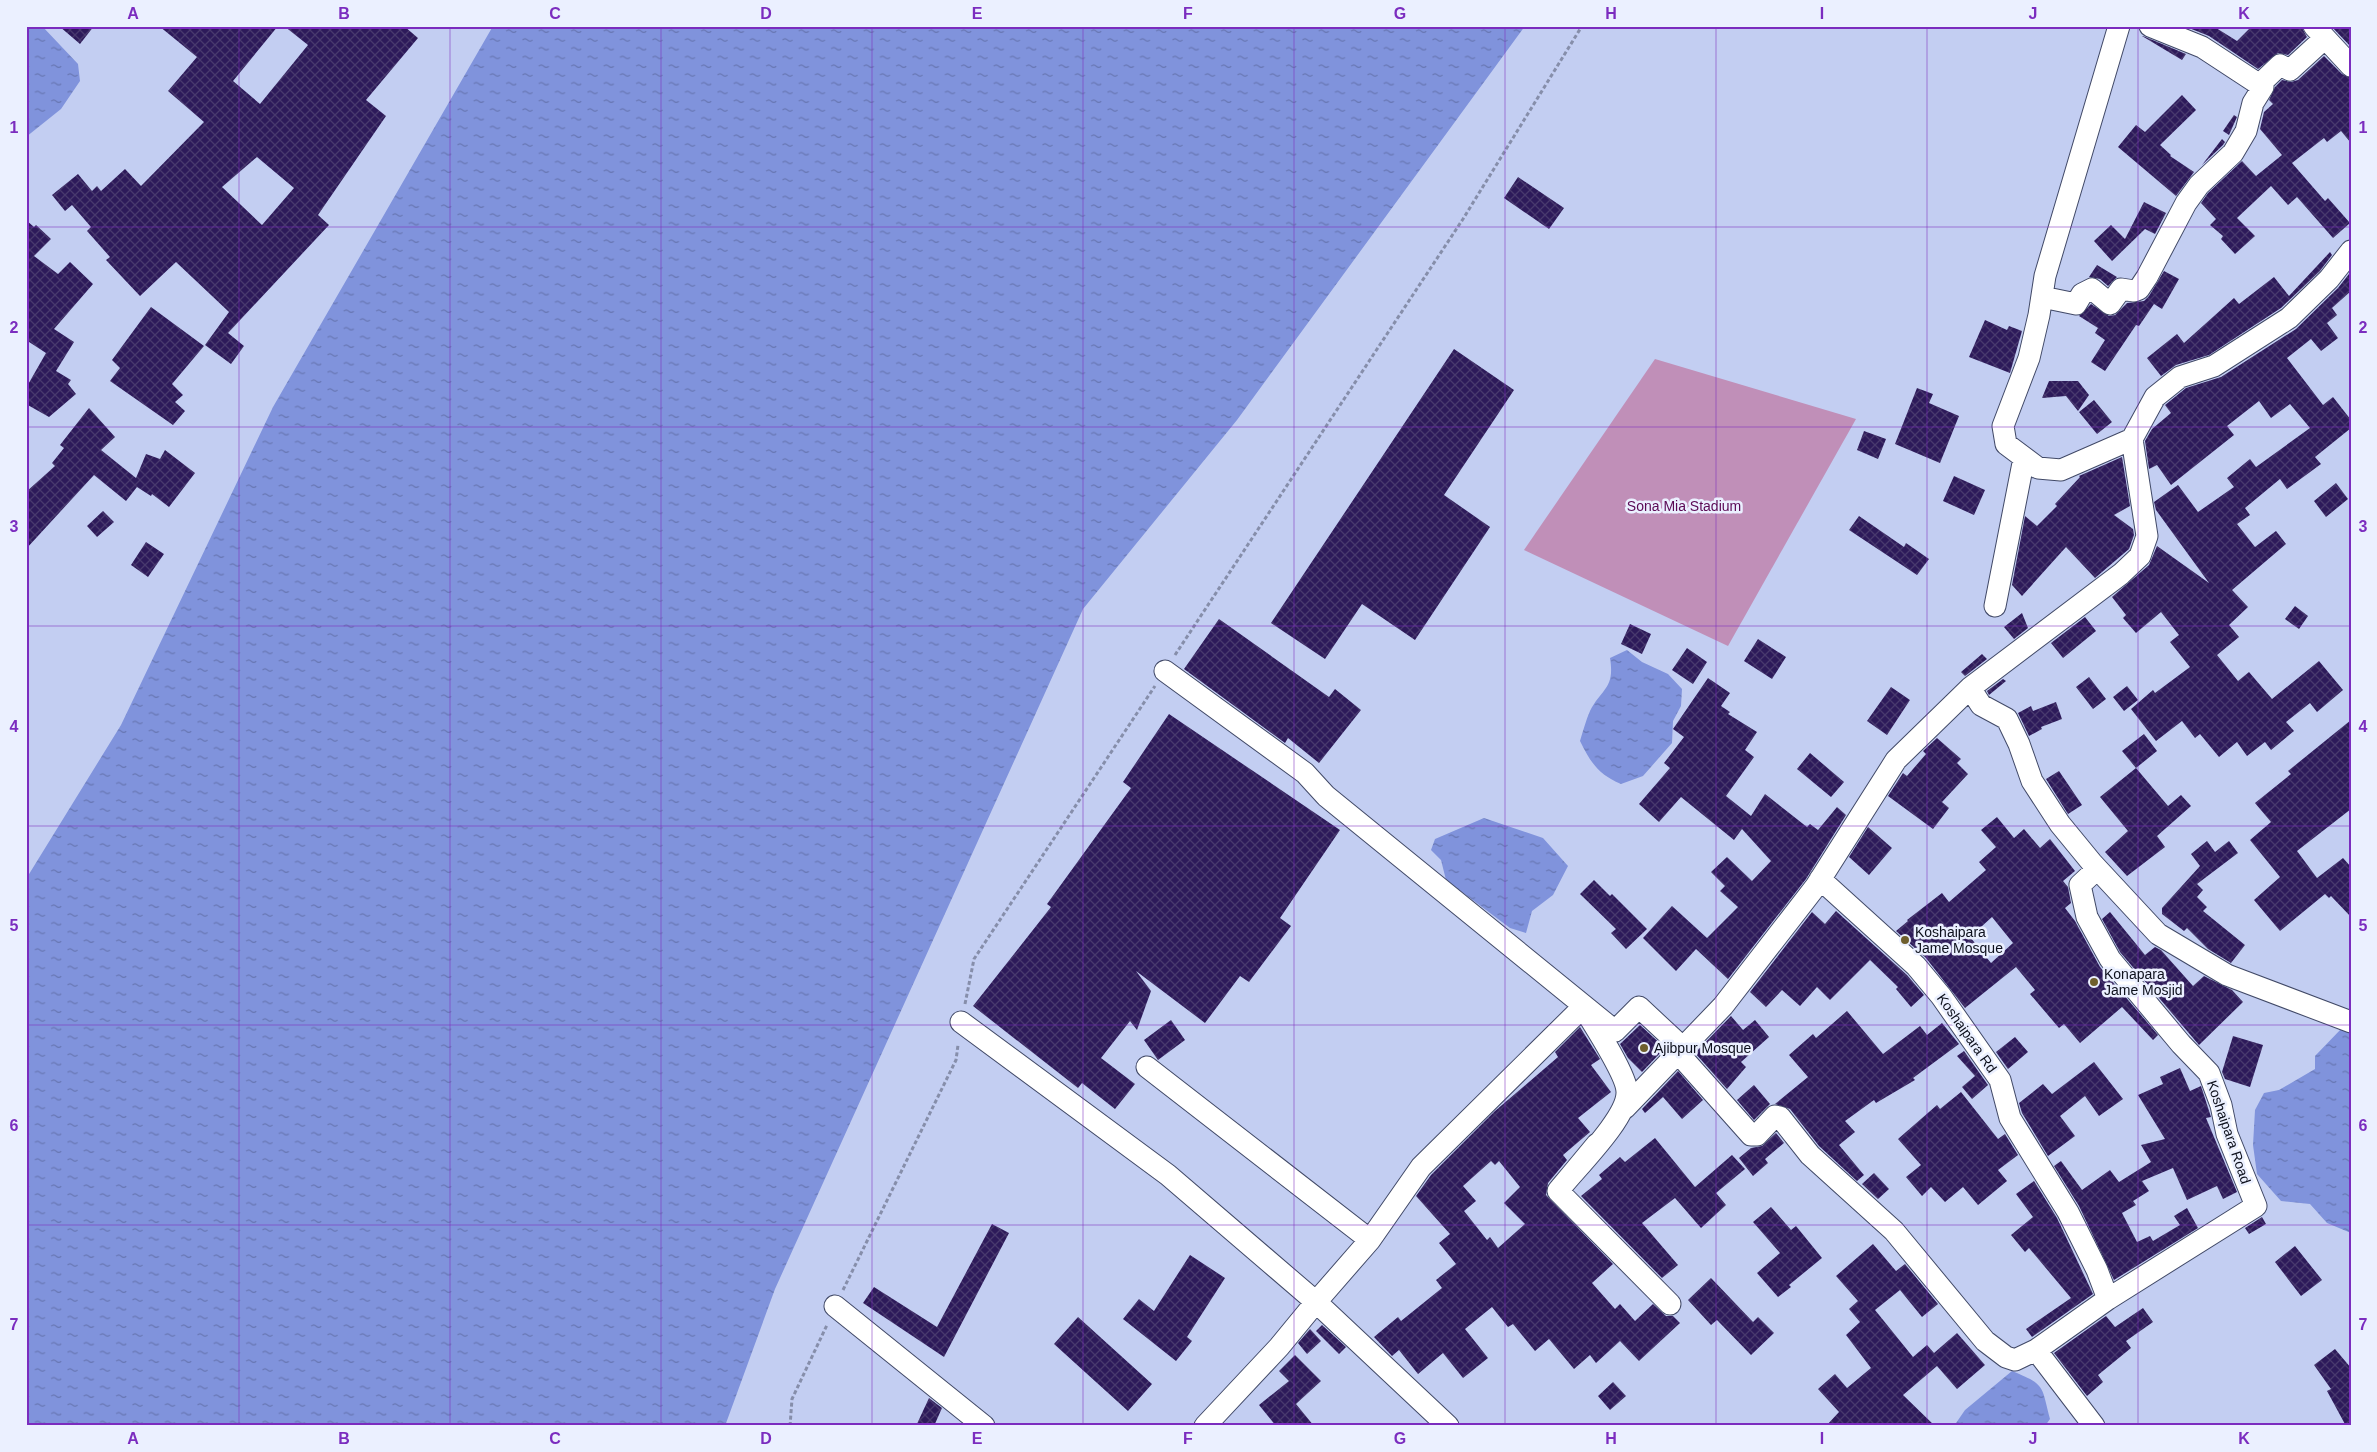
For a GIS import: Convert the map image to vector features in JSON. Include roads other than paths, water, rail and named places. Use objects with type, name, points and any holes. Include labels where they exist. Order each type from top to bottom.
[{"type":"street","points":[[2119,26],[2045,276],[2029,358],[2003,426],[2006,444],[2038,468],[2061,470],[2132,439]]},
{"type":"street","points":[[2150,26],[2202,46],[2263,87]]},
{"type":"street","points":[[2263,87],[2260,84],[2280,66],[2290,70],[2320,32],[2351,66]]},
{"type":"street","points":[[2042,297],[2076,304],[2082,294],[2092,289],[2110,304],[2121,289],[2134,291],[2139,289],[2186,203],[2199,186],[2233,153],[2246,131],[2253,103],[2263,87]]},
{"type":"street","points":[[1670,1304],[1558,1191],[1625,1108],[1723,1006],[1820,879],[1896,760],[1970,688],[2121,574],[2140,556],[2147,536],[2132,439],[2155,397],[2180,377],[2214,366],[2289,318],[2329,280],[2351,251]]},
{"type":"street","points":[[1995,606],[2024,458]]},
{"type":"street","points":[[1165,670],[1305,774],[1326,796],[1583,1007],[1615,1031],[1640,1007],[1681,1050]]},
{"type":"street","points":[[1970,688],[1981,705],[2007,719],[2019,744],[2032,781],[2060,824],[2098,869],[2158,934],[2227,975],[2351,1022]]},
{"type":"street","name":"Koshaipara Road","points":[[1681,1050],[1751,1135],[1757,1135],[1775,1116],[1780,1117],[1810,1155],[1894,1232],[1986,1341],[2006,1357],[2015,1360],[2036,1350],[2108,1299],[2256,1206],[2227,1134],[2222,1105],[2209,1073],[2110,959],[2087,918],[2080,885],[2098,869]]},
{"type":"street","name":"Koshaipara Rd","points":[[1820,879],[1916,966],[1941,996],[2000,1080],[2010,1118],[2068,1212],[2097,1270],[2108,1299]]},
{"type":"street","points":[[1583,1007],[1612,1055],[1628,1091],[1625,1108]]},
{"type":"street","points":[[1205,1426],[1279,1348],[1370,1240],[1421,1167],[1583,1007]]},
{"type":"street","points":[[961,1022],[1168,1174],[1316,1302],[1448,1426]]},
{"type":"street","points":[[1147,1067],[1370,1240]]},
{"type":"street","points":[[835,1306],[984,1426]]},
{"type":"street","points":[[2036,1350],[2094,1426]]},
{"type":"water","points":[[26,26],[42,26],[78,64],[80,81],[61,109],[26,137]]},
{"type":"water","points":[[493,26],[1525,26],[1237,420],[1083,609],[775,1289],[725,1426],[26,1426],[26,879],[121,725],[273,407]]},
{"type":"water","points":[[1627,650],[1642,662],[1668,674],[1682,689],[1681,706],[1673,721],[1672,743],[1643,776],[1621,784],[1606,776],[1596,767],[1580,741],[1590,711],[1609,682],[1611,676],[1610,658]]},
{"type":"water","points":[[1484,818],[1543,838],[1568,866],[1553,895],[1532,911],[1526,933],[1510,928],[1446,880],[1441,860],[1431,850],[1435,839]]},
{"type":"water","points":[[2342,1028],[2351,1031],[2351,1233],[2327,1223],[2310,1204],[2281,1201],[2257,1174],[2253,1145],[2255,1110],[2264,1093],[2279,1090],[2315,1069],[2315,1056]]},
{"type":"water","points":[[2012,1371],[2037,1383],[2043,1393],[2050,1419],[2045,1426],[1954,1426],[1965,1410]]},
{"type":"place","name":"Koshaipara Jame Mosque","points":[[1905,940]]},
{"type":"place","name":"Konapara Jame Mosjid","points":[[2094,982]]},
{"type":"place","name":"Ajibpur Mosque","points":[[1644,1048]]},
{"type":"park label","name":"Sona Mia Stadium","points":[[1684,506]]}]
